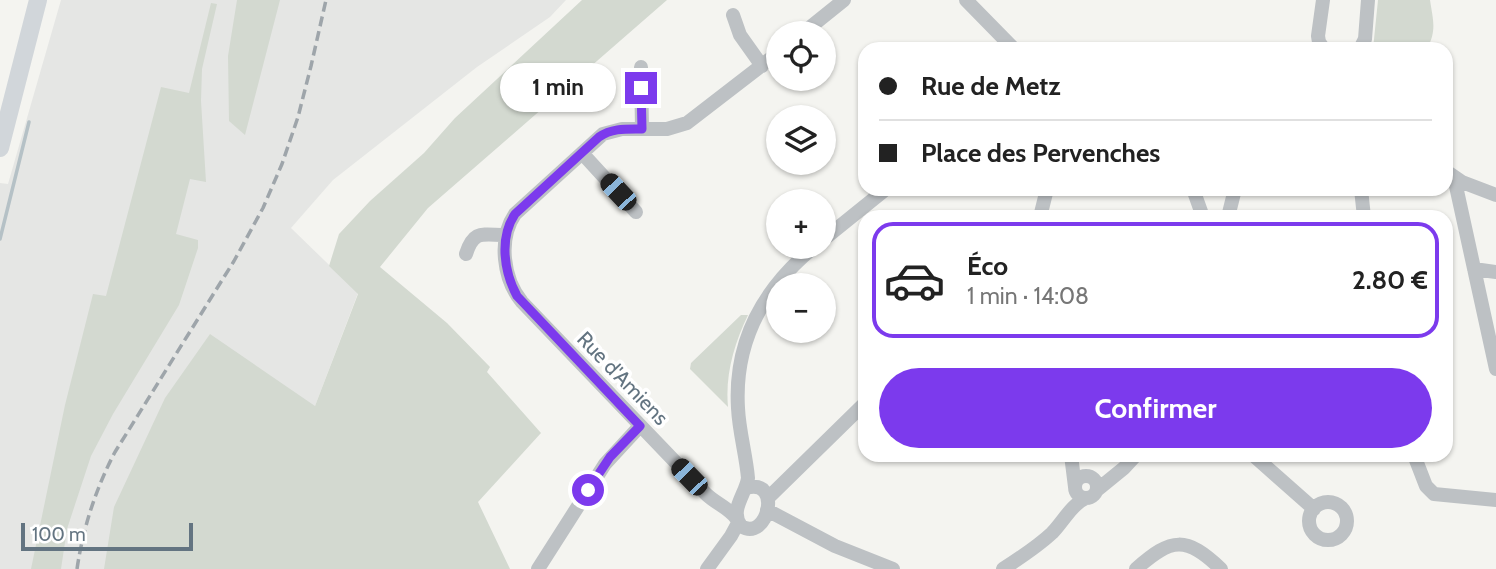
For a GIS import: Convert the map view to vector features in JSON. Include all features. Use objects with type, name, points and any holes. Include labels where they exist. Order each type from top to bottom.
[{"type":"main road","points":[[0,100],[25,0]]},
{"type":"main road","points":[[0,148],[38,0]]},
{"type":"street","points":[[818,21],[844,0]]},
{"type":"street","points":[[966,0],[1007,42]]},
{"type":"street","points":[[1320,42],[1318,36],[1323,0]]},
{"type":"street","points":[[1364,42],[1368,0]]},
{"type":"street","points":[[733,15],[740,35],[762,66]]},
{"type":"street","points":[[466,254],[477,236],[506,235],[515,214],[606,132],[622,129],[667,129],[687,123],[766,63]]},
{"type":"street","points":[[641,66],[642,129]]},
{"type":"street","points":[[582,153],[636,212]]},
{"type":"street","points":[[1453,176],[1496,195]]},
{"type":"street","points":[[1453,186],[1496,369]]},
{"type":"street","points":[[860,210],[877,196]]},
{"type":"street","points":[[836,229],[858,212]]},
{"type":"street","name":"Rue d'Amiens","points":[[506,235],[509,277],[513,289],[525,306],[706,494],[732,513],[737,520]]},
{"type":"street","points":[[707,569],[734,532],[748,478],[737,401],[744,350],[755,317],[769,294],[800,259]]},
{"type":"street","points":[[1474,269],[1496,272]]},
{"type":"street","points":[[737,520],[745,529],[756,528],[761,524],[768,504],[858,410]]},
{"type":"street","points":[[538,569],[605,464],[640,426]]},
{"type":"street","points":[[1073,462],[1078,495],[1092,494]]},
{"type":"street","points":[[1076,462],[1095,480],[1092,494]]},
{"type":"street","points":[[1003,569],[1043,541],[1079,502],[1130,462]]},
{"type":"street","points":[[1262,462],[1314,509]]},
{"type":"street","points":[[1417,462],[1426,486],[1434,494],[1496,500]]},
{"type":"street","points":[[1075,487],[1079,478],[1089,476]]},
{"type":"street","points":[[706,494],[723,499],[751,486],[760,487],[766,492],[768,504],[835,546],[893,569]]},
{"type":"street","points":[[1136,569],[1159,550],[1179,545],[1198,549],[1221,569]]},
{"type":"shaded area","points":[[61,0],[566,0],[550,17],[477,67],[333,180],[291,228],[358,293],[253,569],[0,569],[0,183],[8,184]]},
{"type":"shaded area","points":[[237,0],[280,0],[245,135],[229,121],[228,56]]},
{"type":"shaded area","points":[[582,0],[667,0],[428,208],[380,267],[447,323],[490,367],[487,372],[541,433],[478,502],[510,569],[104,569],[114,507],[165,398],[210,334],[315,406],[358,294],[329,266],[339,234],[370,201],[424,153],[455,118]]},
{"type":"shaded area","points":[[1378,0],[1430,0],[1433,30],[1430,42],[1374,42]]},
{"type":"shaded area","points":[[211,3],[217,4],[202,69],[201,101],[206,182],[190,179],[176,234],[198,240],[198,248],[179,305],[113,414],[91,456],[67,529],[61,569],[31,569],[65,405],[93,294],[106,296],[161,87],[189,93]]},
{"type":"shaded area","points":[[741,315],[748,315],[732,360],[728,407],[690,369],[691,363]]},
{"type":"waterway","points":[[0,239],[29,122]]},
{"type":"railway","points":[[77,569],[91,509],[115,452],[234,261],[263,208],[298,117],[326,0]]},
{"type":"route","points":[[588,490],[610,457],[640,426],[517,296],[507,270],[505,241],[509,224],[515,214],[599,137],[616,130],[642,129],[641,88]]}]
